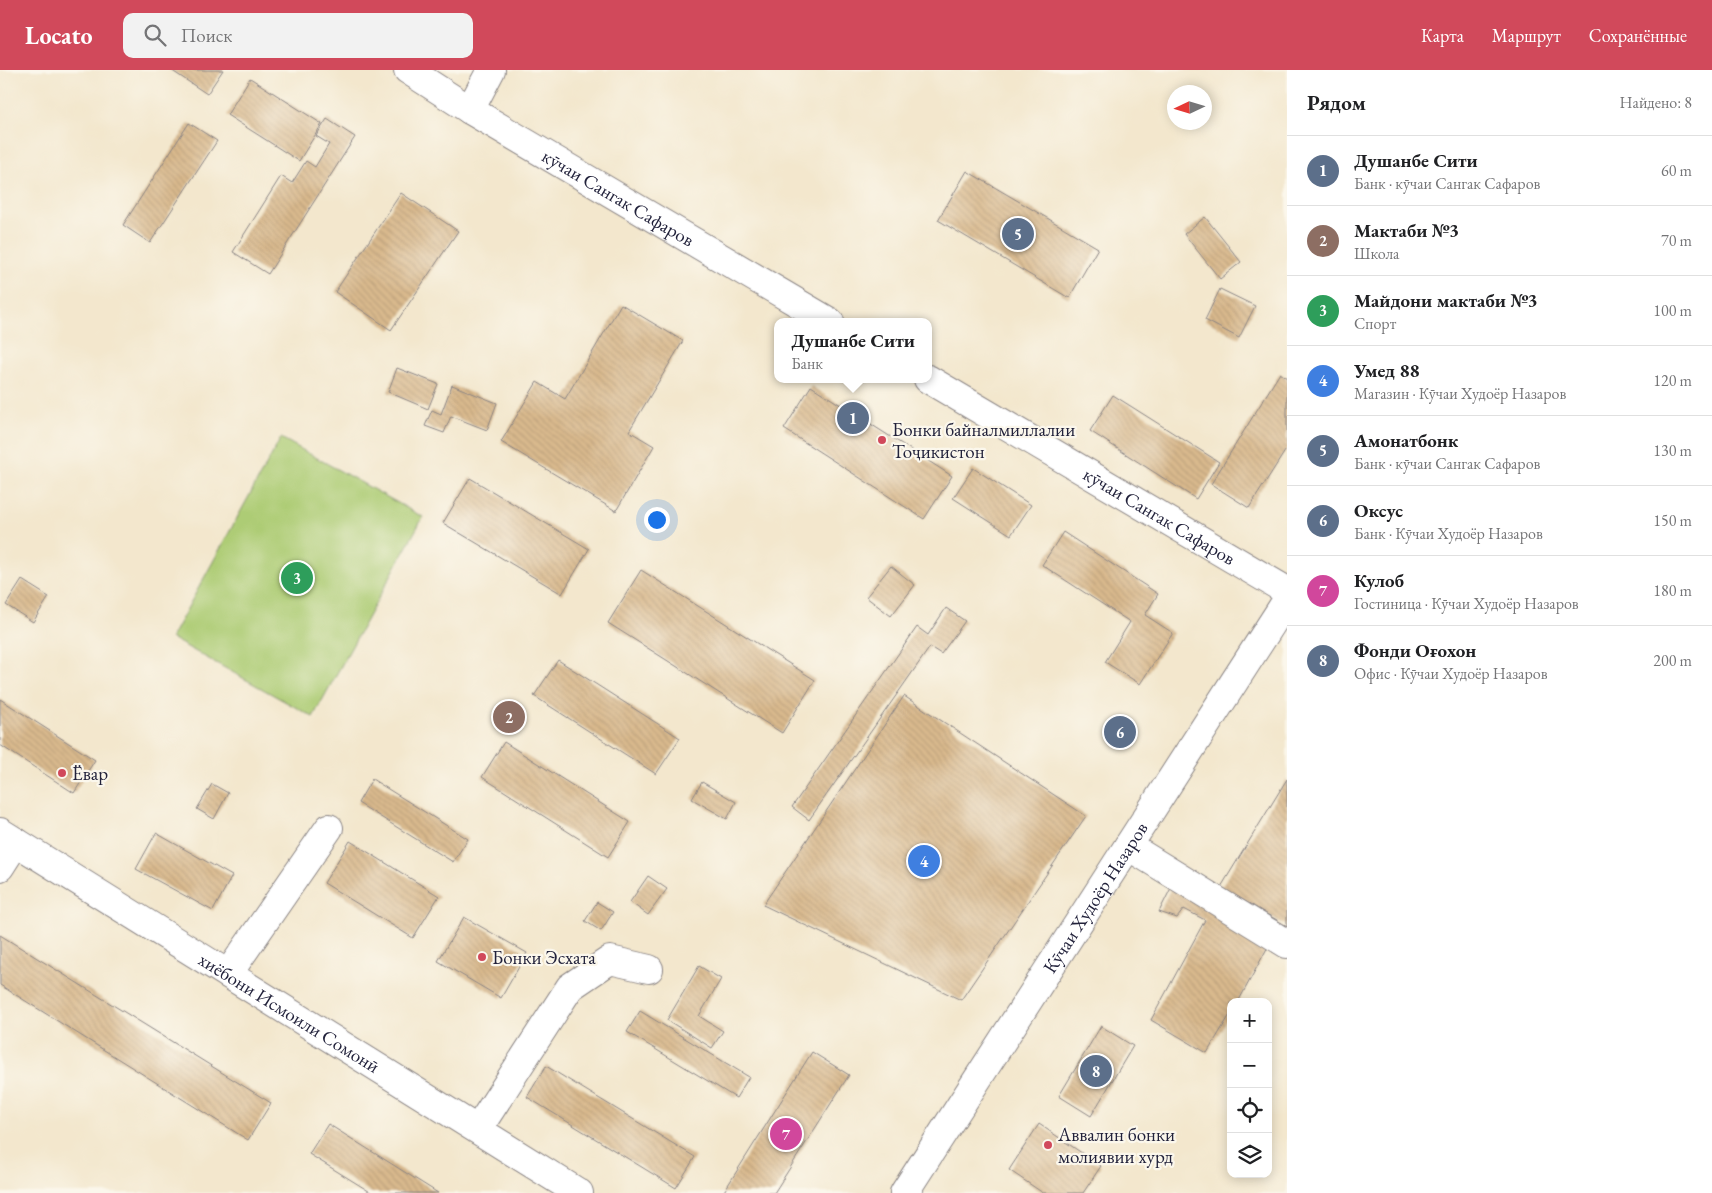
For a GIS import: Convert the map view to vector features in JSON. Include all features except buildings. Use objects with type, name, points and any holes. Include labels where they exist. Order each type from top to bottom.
[{"type":"street","name":"кӯчаи Сангак Сафаров","points":[[408,70],[470,110],[823,318]]},
{"type":"street","points":[[470,110],[490,70]]},
{"type":"street","name":"кӯчаи Сангак Сафаров","points":[[932,381],[1287,591]]},
{"type":"street","name":"Кӯчаи Худоёр Назаров","points":[[904,1193],[1287,600]]},
{"type":"street","points":[[228,974],[329,828]]},
{"type":"street","points":[[0,867],[8,837]]},
{"type":"street","name":"хиёбони Исмоили Сомонӣ","points":[[8,837],[579,1193]]},
{"type":"street","points":[[1128,846],[1287,944]]},
{"type":"street","points":[[478,1129],[570,987],[610,960],[649,969]]},
{"type":"green space","points":[[281,438],[423,517],[313,717],[171,638]]},
{"type":"place","name":"Амонатбонк","points":[[1018,234]]},
{"type":"place","name":"Душанбе Сити","points":[[853,418]]},
{"type":"place","name":"Бонки байналмиллалии Тоҷикистон","points":[[882,440]]},
{"type":"place","name":"Майдони мактаби №3","points":[[297,578]]},
{"type":"place","name":"Мактаби №3","points":[[509,717]]},
{"type":"place","name":"Оксус","points":[[1120,732]]},
{"type":"place","name":"Ёвар","points":[[62,773]]},
{"type":"place","name":"Умед 88","points":[[924,861]]},
{"type":"place","name":"Бонки Эсхата","points":[[482,957]]},
{"type":"place","name":"Фонди Оғохон","points":[[1096,1071]]},
{"type":"place","name":"Кулоб","points":[[786,1134]]},
{"type":"place","name":"Аввалин бонки молиявии хурд","points":[[1048,1145]]}]
